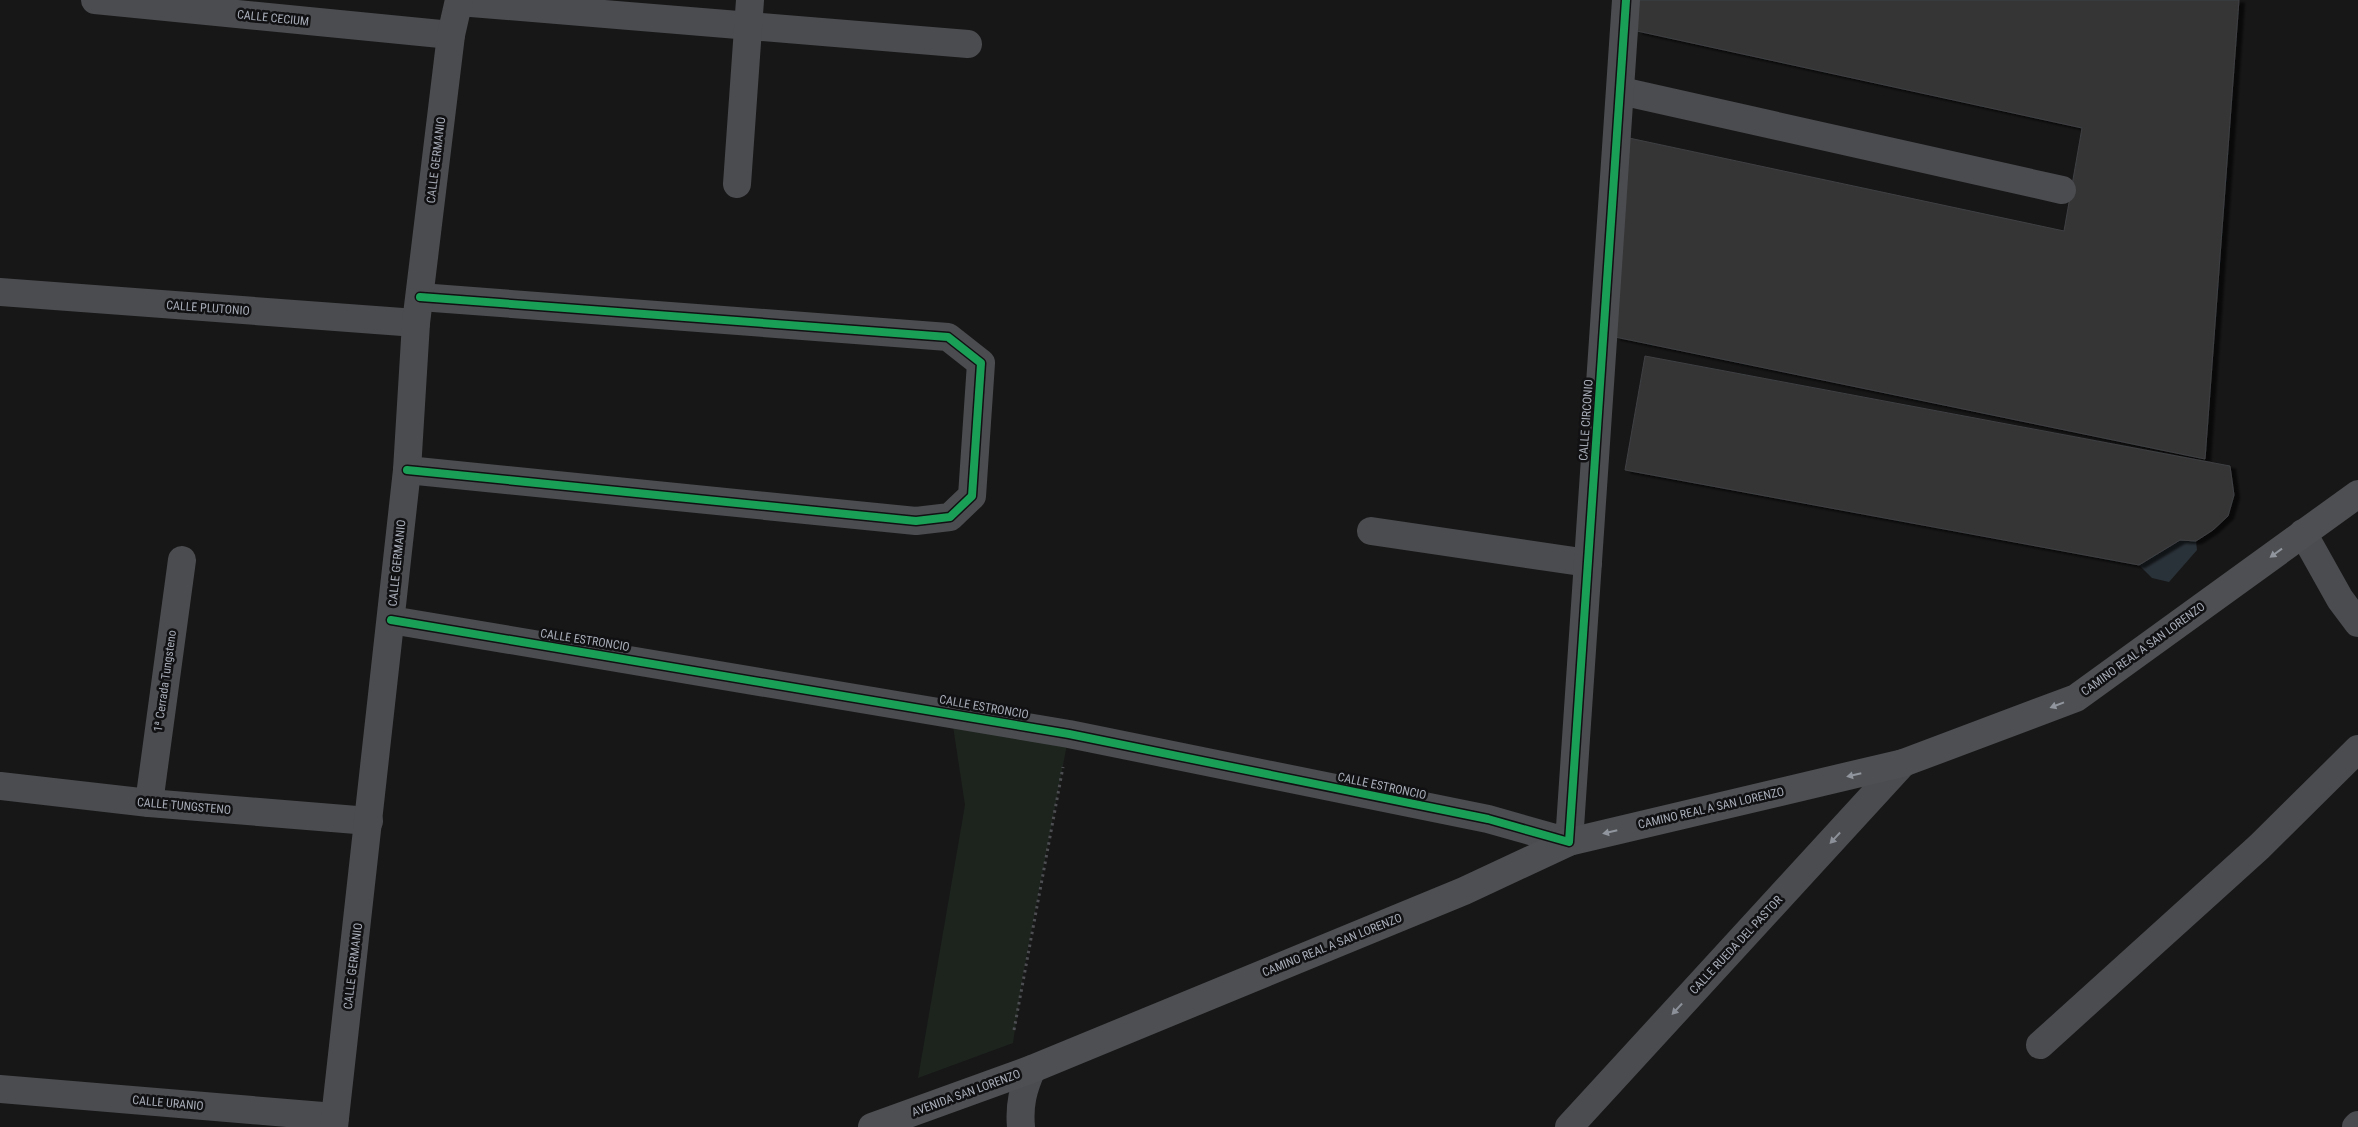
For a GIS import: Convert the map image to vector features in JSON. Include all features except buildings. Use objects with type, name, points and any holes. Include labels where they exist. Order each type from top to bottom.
[{"type":"main road","name":"CAMINO REAL A SAN LORENZO","points":[[1032,1069],[1455,894],[1569,842],[1903,763],[2076,698],[2358,494]]},
{"type":"main road","name":"AVENIDA SAN LORENZO","points":[[872,1127],[1032,1069]]},
{"type":"street","name":"CALLE CECIUM","points":[[95,0],[451,35]]},
{"type":"street","name":"CALLE CIRCONIO","points":[[1569,842],[1626,0]]},
{"type":"street","name":"CALLE GERMANIO","points":[[335,1122],[407,470],[416,323],[451,35],[459,1]]},
{"type":"street","points":[[459,1],[750,13],[968,44]]},
{"type":"street","points":[[737,184],[750,13]]},
{"type":"street","points":[[1621,91],[2062,190]]},
{"type":"street","name":"CALLE PLUTONIO","points":[[0,292],[416,323]]},
{"type":"street","points":[[407,470],[916,522],[950,517],[972,496],[980,363],[948,337],[420,297]]},
{"type":"street","points":[[1370,531],[1588,563]]},
{"type":"street","points":[[2303,533],[2340,599],[2358,622]]},
{"type":"street","name":"1ª Cerrada Tungsteno","points":[[149,803],[182,560]]},
{"type":"street","name":"CALLE ESTRONCIO","points":[[390,620],[1069,734],[1488,820],[1569,842]]},
{"type":"street","points":[[2040,1045],[2259,847],[2358,749]]},
{"type":"street","name":"CALLE RUEDA DEL PASTOR","points":[[1570,1127],[1903,763]]},
{"type":"street","name":"CALLE TUNGSTENO","points":[[0,786],[149,803],[369,821]]},
{"type":"street","points":[[1021,1127],[1020,1110],[1023,1089],[1032,1069]]},
{"type":"street","name":"CALLE URANIO","points":[[0,1089],[335,1122]]},
{"type":"path","points":[[1014,1030],[1069,734]]},
{"type":"shaded area","points":[[2180,540],[2196,541],[2197,550],[2169,582],[2152,578],[2139,565]]},
{"type":"shaded area","points":[[951,713],[1069,734],[1023,975],[1013,1043],[918,1078],[965,805]]},
{"type":"cycle path","points":[[391,620],[1069,734],[1488,819],[1569,842],[1626,0]]},
{"type":"cycle path","points":[[407,470],[916,521],[950,517],[972,496],[981,363],[948,337],[420,297]]}]
